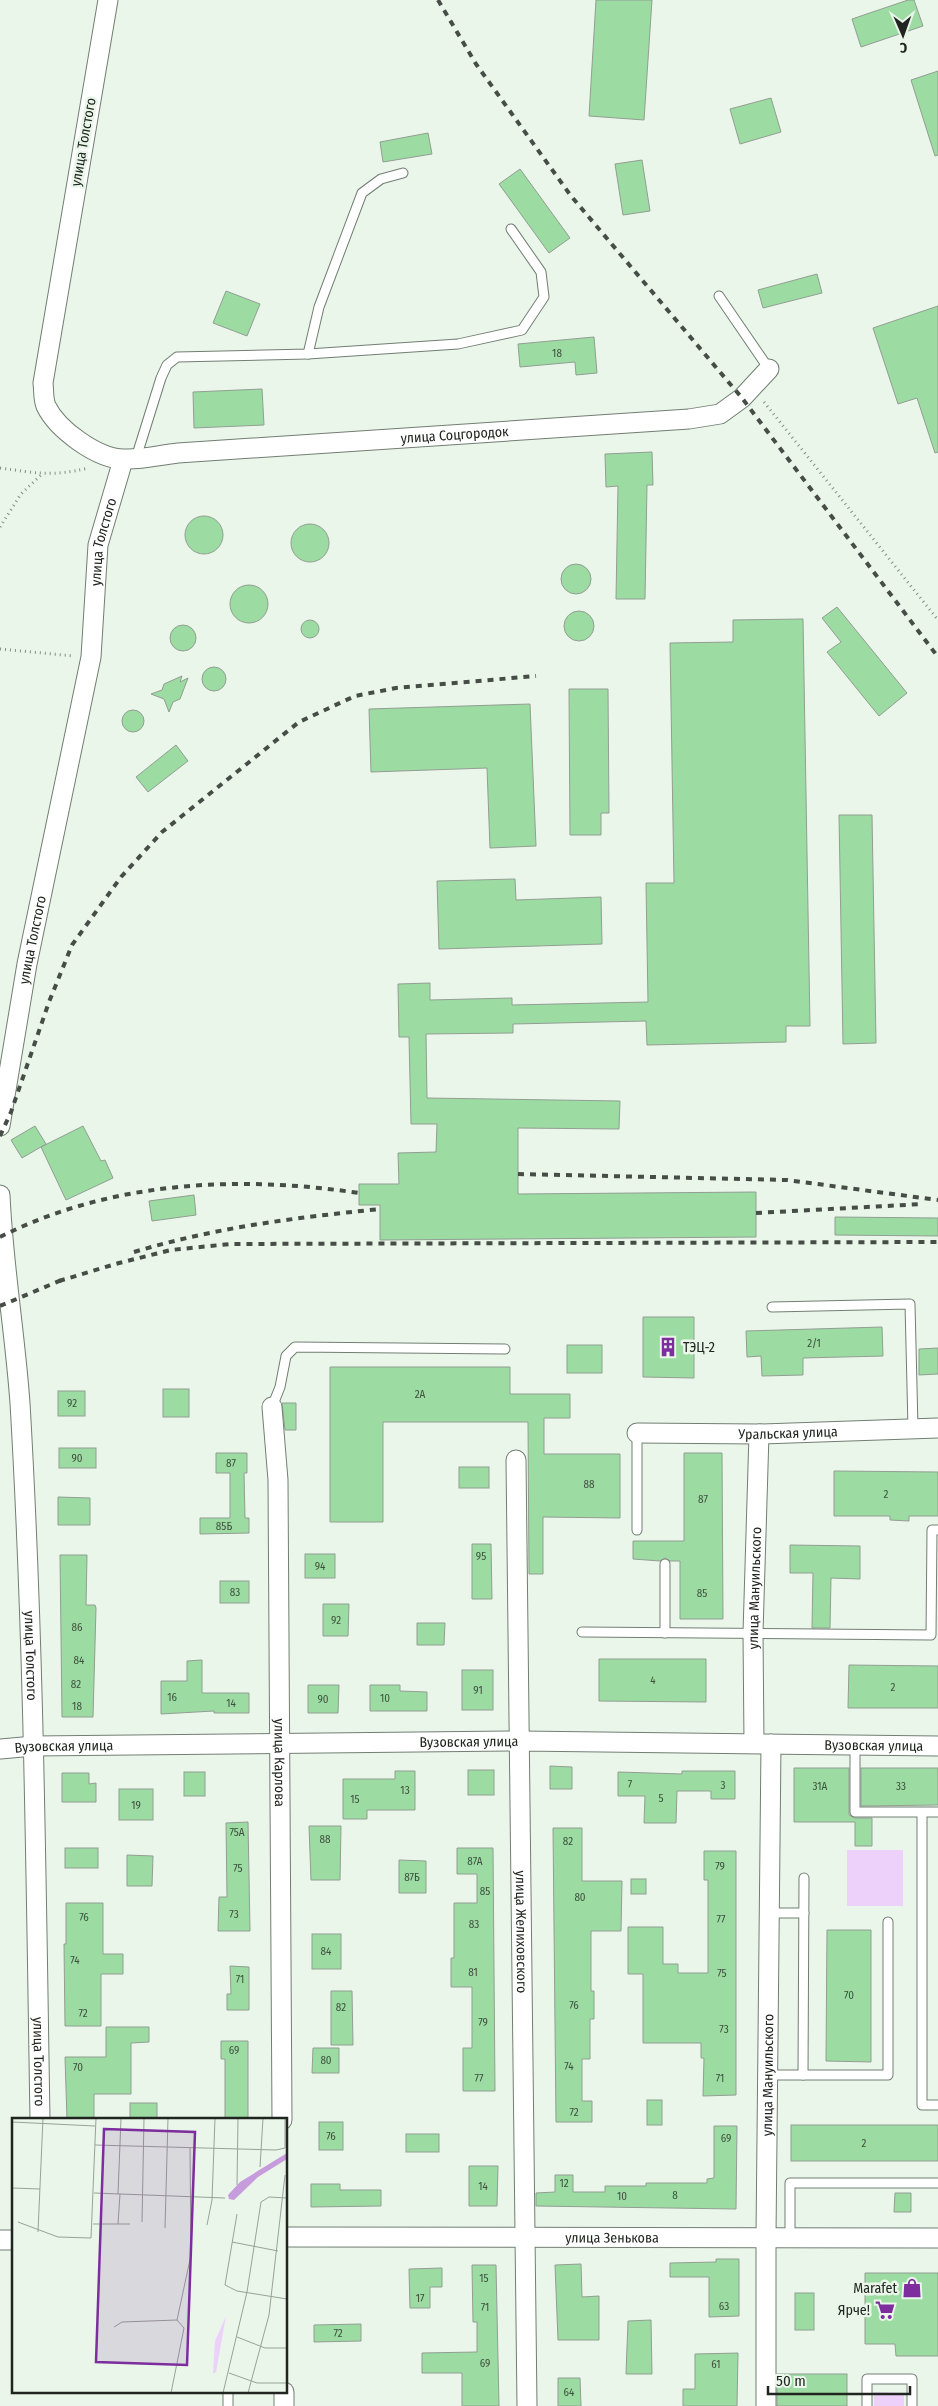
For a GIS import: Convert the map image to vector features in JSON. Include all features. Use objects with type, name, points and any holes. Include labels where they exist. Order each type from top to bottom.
[{"type":"street","name":"улица Толстого","points":[[0,1126],[27,964],[91,657],[98,544],[129,459],[103,454],[75,439],[56,422],[45,404],[43,383],[108,0]]},
{"type":"street","name":"улица Соцгородок","points":[[129,459],[689,419],[720,414],[742,398],[769,369]]},
{"type":"street","name":"улица Толстого","points":[[0,1194],[2,1236],[20,1402],[34,1746],[40,2118]]},
{"type":"street","name":"улица Карлова","points":[[272,1406],[278,1480],[282,2118]]},
{"type":"street","name":"Уральская улица","points":[[637,1433],[759,1434],[938,1428]]},
{"type":"street","name":"улица Мануильского","points":[[759,1434],[753,1632],[762,1744],[769,1913],[766,2406]]},
{"type":"street","name":"улица Желиховского","points":[[516,1460],[521,1742],[527,2406]]},
{"type":"street","name":"Вузовская улица","points":[[0,1749],[34,1746],[521,1742],[938,1746]]},
{"type":"street","name":"улица Зенькова","points":[[288,2237],[790,2236],[938,2238]]},
{"type":"lane","points":[[308,354],[319,307],[362,193],[381,179],[403,174]]},
{"type":"lane","points":[[129,459],[166,365],[177,358],[308,354],[458,344],[522,330],[544,297],[541,272],[511,229]]},
{"type":"lane","points":[[719,296],[769,369]]},
{"type":"lane","points":[[772,1307],[910,1304],[913,1428]]},
{"type":"lane","points":[[272,1406],[280,1387],[286,1356],[295,1347],[505,1349]]},
{"type":"lane","points":[[637,1433],[637,1530]]},
{"type":"lane","points":[[582,1632],[931,1634],[932,1530],[938,1530]]},
{"type":"lane","points":[[665,1564],[665,1633]]},
{"type":"lane","points":[[855,1745],[855,1812],[938,1812]]},
{"type":"lane","points":[[922,1812],[922,2105],[938,2105]]},
{"type":"lane","points":[[803,2075],[804,1878]]},
{"type":"lane","points":[[769,1913],[804,1913]]},
{"type":"lane","points":[[767,2075],[888,2075],[888,1922]]},
{"type":"lane","points":[[790,2236],[790,2183],[938,2183]]},
{"type":"lane","points":[[867,2406],[867,2379],[912,2379],[912,2406]]},
{"type":"path","points":[[752,387],[938,620]]},
{"type":"path","points":[[0,468],[41,475],[67,473],[129,459]]},
{"type":"path","points":[[0,527],[21,494],[41,475]]},
{"type":"path","points":[[0,649],[91,657]]},
{"type":"shaded area","points":[[847,1850],[903,1850],[903,1906],[847,1906]]},
{"type":"shaded area","points":[[874,2392],[904,2393],[904,2406],[874,2406]]},
{"type":"building","points":[[596,0],[652,0],[644,120],[589,116]]},
{"type":"building","points":[[908,0],[914,0],[923,26],[861,47],[852,19]]},
{"type":"building","points":[[938,71],[938,155],[935,156],[911,80]]},
{"type":"building","points":[[771,98],[781,132],[740,144],[730,109]]},
{"type":"building","points":[[428,133],[432,154],[383,162],[380,142]]},
{"type":"building","points":[[642,160],[650,211],[623,215],[615,164]]},
{"type":"building","points":[[520,169],[570,238],[549,253],[499,184]]},
{"type":"building","points":[[817,274],[822,293],[763,308],[758,290]]},
{"type":"building","points":[[226,291],[260,304],[247,336],[213,323]]},
{"type":"building","points":[[938,306],[938,452],[935,453],[917,398],[898,404],[873,328]]},
{"type":"building","points":[[594,337],[597,373],[576,375],[575,362],[520,367],[518,344]]},
{"type":"building","points":[[262,389],[264,425],[194,428],[193,392]]},
{"type":"building","points":[[652,452],[653,485],[647,485],[645,599],[616,599],[618,486],[606,487],[605,454]]},
{"type":"building","points":[[204,516],[217,522],[223,535],[217,548],[204,554],[191,548],[185,535],[191,522]]},
{"type":"building","points":[[310,524],[324,529],[329,543],[324,557],[310,562],[296,557],[291,543],[296,529]]},
{"type":"building","points":[[576,564],[587,568],[591,579],[587,590],[576,594],[565,590],[561,579],[565,568]]},
{"type":"building","points":[[249,585],[262,591],[268,604],[262,617],[249,623],[236,617],[230,604],[236,591]]},
{"type":"building","points":[[837,607],[907,693],[879,716],[827,652],[841,642],[822,618]]},
{"type":"building","points":[[579,611],[590,615],[594,626],[590,637],[579,641],[568,637],[564,626],[568,615]]},
{"type":"building","points":[[803,619],[810,1026],[786,1026],[786,1042],[647,1045],[646,1021],[513,1024],[513,1033],[426,1034],[427,1098],[620,1101],[619,1129],[518,1128],[518,1194],[756,1192],[756,1237],[380,1240],[380,1205],[359,1205],[359,1184],[399,1184],[398,1153],[436,1152],[437,1124],[411,1124],[409,1037],[399,1037],[398,984],[430,983],[430,1000],[512,998],[512,1005],[648,1002],[646,883],[674,883],[670,643],[733,642],[733,620]]},
{"type":"building","points":[[310,620],[316,623],[319,629],[316,635],[310,638],[304,635],[301,629],[304,623]]},
{"type":"building","points":[[183,625],[192,629],[196,638],[192,647],[183,651],[174,647],[170,638],[174,629]]},
{"type":"building","points":[[214,667],[222,671],[226,679],[222,687],[214,691],[206,687],[202,679],[206,671]]},
{"type":"building","points":[[182,676],[180,682],[188,678],[180,699],[173,702],[169,712],[164,699],[151,694],[162,690],[164,684]]},
{"type":"building","points":[[569,689],[608,689],[609,813],[601,813],[601,835],[570,835]]},
{"type":"building","points":[[530,704],[536,846],[490,848],[487,768],[371,772],[369,709]]},
{"type":"building","points":[[133,710],[141,713],[144,721],[141,729],[133,732],[125,729],[122,721],[125,713]]},
{"type":"building","points":[[176,745],[188,761],[148,792],[136,777]]},
{"type":"building","points":[[839,815],[872,815],[876,1043],[843,1044]]},
{"type":"building","points":[[515,879],[516,900],[601,897],[602,944],[439,949],[437,881]]},
{"type":"building","points":[[35,1126],[46,1144],[22,1158],[11,1140]]},
{"type":"building","points":[[83,1126],[101,1161],[105,1160],[113,1178],[66,1200],[41,1147]]},
{"type":"building","points":[[194,1195],[196,1215],[152,1221],[149,1201]]},
{"type":"building","points":[[835,1217],[938,1218],[938,1236],[835,1235]]},
{"type":"building","name":"ТЭЦ-2","points":[[643,1317],[694,1317],[694,1378],[643,1377]]},
{"type":"building","points":[[882,1327],[883,1356],[803,1358],[803,1375],[762,1376],[761,1356],[747,1357],[746,1331]]},
{"type":"building","points":[[567,1345],[602,1345],[602,1373],[567,1373]]},
{"type":"building","points":[[938,1348],[938,1374],[919,1375],[919,1349]]},
{"type":"building","points":[[330,1367],[510,1367],[510,1394],[570,1394],[570,1418],[544,1418],[544,1454],[620,1454],[620,1518],[543,1517],[543,1574],[529,1574],[528,1422],[383,1422],[383,1522],[330,1522]]},
{"type":"building","points":[[163,1389],[189,1389],[189,1417],[163,1417]]},
{"type":"building","points":[[58,1391],[85,1391],[85,1416],[58,1416]]},
{"type":"building","points":[[282,1403],[296,1403],[296,1430],[285,1430]]},
{"type":"building","points":[[59,1448],[96,1448],[96,1468],[59,1468]]},
{"type":"building","points":[[216,1453],[247,1453],[247,1473],[244,1473],[245,1518],[249,1518],[249,1533],[200,1534],[200,1518],[230,1518],[230,1473],[216,1473]]},
{"type":"building","points":[[684,1453],[722,1453],[723,1619],[680,1619],[680,1561],[670,1561],[665,1558],[660,1561],[633,1559],[633,1541],[684,1541]]},
{"type":"building","points":[[459,1467],[489,1467],[489,1488],[459,1488]]},
{"type":"building","points":[[834,1471],[938,1472],[938,1516],[909,1516],[909,1521],[890,1520],[890,1516],[834,1516]]},
{"type":"building","points":[[58,1497],[90,1498],[90,1525],[58,1525]]},
{"type":"building","points":[[472,1544],[491,1544],[492,1599],[472,1599]]},
{"type":"building","points":[[790,1545],[860,1546],[860,1579],[831,1578],[830,1628],[812,1628],[813,1573],[790,1573]]},
{"type":"building","points":[[305,1554],[335,1554],[335,1578],[305,1578]]},
{"type":"building","points":[[60,1555],[87,1555],[86,1605],[95,1605],[96,1608],[93,1717],[62,1717]]},
{"type":"building","points":[[220,1581],[249,1581],[249,1603],[220,1603]]},
{"type":"building","points":[[323,1604],[349,1604],[348,1636],[323,1636]]},
{"type":"building","points":[[417,1623],[445,1623],[444,1645],[417,1645]]},
{"type":"building","points":[[599,1659],[706,1659],[706,1702],[599,1701]]},
{"type":"building","points":[[202,1660],[202,1693],[249,1693],[249,1713],[214,1713],[214,1711],[161,1714],[161,1681],[187,1681],[187,1661]]},
{"type":"building","points":[[849,1665],[938,1666],[938,1708],[848,1708]]},
{"type":"building","points":[[462,1670],[493,1670],[493,1710],[462,1710]]},
{"type":"building","points":[[308,1685],[339,1685],[338,1713],[308,1713]]},
{"type":"building","points":[[370,1685],[400,1685],[400,1691],[427,1692],[427,1711],[370,1711]]},
{"type":"building","points":[[550,1766],[572,1767],[572,1789],[550,1789]]},
{"type":"building","points":[[794,1768],[849,1768],[849,1815],[855,1818],[872,1818],[872,1846],[855,1846],[855,1822],[794,1822]]},
{"type":"building","points":[[861,1768],[938,1768],[938,1805],[861,1806]]},
{"type":"building","points":[[468,1770],[494,1770],[494,1795],[468,1795]]},
{"type":"building","points":[[395,1771],[415,1771],[415,1810],[367,1810],[367,1819],[343,1819],[343,1779],[395,1779]]},
{"type":"building","points":[[682,1771],[735,1771],[735,1799],[711,1799],[711,1791],[677,1791],[676,1823],[644,1823],[645,1796],[618,1796],[618,1772],[682,1774]]},
{"type":"building","points":[[184,1772],[205,1772],[205,1796],[184,1796]]},
{"type":"building","points":[[62,1773],[89,1773],[89,1784],[96,1783],[96,1802],[62,1802]]},
{"type":"building","points":[[119,1789],[153,1789],[153,1820],[119,1820]]},
{"type":"building","points":[[248,1822],[250,1931],[218,1931],[219,1897],[227,1897],[226,1823]]},
{"type":"building","points":[[309,1826],[341,1826],[340,1880],[311,1880]]},
{"type":"building","points":[[553,1828],[582,1828],[582,1881],[622,1881],[621,1931],[591,1931],[591,1991],[594,1991],[594,2019],[590,2019],[590,2059],[582,2059],[582,2101],[592,2101],[592,2122],[556,2122]]},
{"type":"building","points":[[65,1848],[98,1848],[98,1868],[65,1868]]},
{"type":"building","points":[[457,1848],[493,1848],[495,2091],[463,2091],[463,2048],[472,2048],[472,1987],[451,1987],[451,1958],[454,1958],[454,1903],[477,1903],[477,1874],[457,1874]]},
{"type":"building","points":[[704,1851],[736,1851],[736,2095],[703,2096],[704,2058],[701,2058],[701,2043],[643,2043],[643,1974],[628,1974],[628,1927],[663,1927],[663,1964],[678,1964],[678,1973],[708,1973],[708,1880],[704,1880]]},
{"type":"building","points":[[127,1855],[153,1856],[152,1886],[127,1886]]},
{"type":"building","points":[[399,1860],[426,1861],[426,1893],[399,1893]]},
{"type":"building","points":[[631,1879],[646,1879],[646,1894],[631,1894]]},
{"type":"building","points":[[66,1903],[103,1903],[103,1954],[123,1954],[123,1974],[101,1974],[101,2026],[65,2026],[64,1944],[66,1944]]},
{"type":"building","points":[[827,1930],[871,1930],[871,2062],[826,2061]]},
{"type":"building","points":[[312,1934],[341,1934],[341,1969],[312,1969]]},
{"type":"building","points":[[230,1966],[249,1967],[249,2010],[227,2010],[227,1994],[231,1994]]},
{"type":"building","points":[[331,1991],[352,1991],[353,2045],[331,2045]]},
{"type":"building","points":[[106,2027],[149,2027],[149,2042],[131,2043],[131,2094],[94,2094],[94,2118],[67,2118],[65,2057],[106,2057]]},
{"type":"building","points":[[221,2041],[248,2041],[248,2118],[225,2118],[225,2059],[221,2059]]},
{"type":"building","points":[[313,2048],[339,2048],[339,2073],[312,2073]]},
{"type":"building","points":[[647,2100],[662,2100],[662,2125],[647,2125]]},
{"type":"building","points":[[130,2103],[157,2103],[157,2118],[130,2118]]},
{"type":"building","points":[[319,2122],[343,2122],[343,2150],[319,2150]]},
{"type":"building","points":[[791,2125],[938,2125],[938,2161],[791,2161]]},
{"type":"building","points":[[714,2126],[737,2126],[736,2209],[536,2206],[536,2193],[555,2192],[555,2175],[573,2175],[573,2192],[605,2192],[605,2186],[646,2186],[646,2183],[707,2183],[707,2179],[714,2178]]},
{"type":"building","points":[[406,2134],[439,2134],[439,2152],[406,2152]]},
{"type":"building","points":[[469,2166],[498,2166],[497,2206],[469,2206]]},
{"type":"building","points":[[311,2184],[340,2184],[340,2190],[381,2190],[381,2206],[311,2207]]},
{"type":"building","points":[[895,2193],[911,2193],[911,2212],[894,2212]]},
{"type":"building","points":[[716,2259],[739,2259],[739,2316],[709,2317],[709,2277],[670,2277],[670,2263],[716,2262]]},
{"type":"building","points":[[581,2264],[582,2297],[599,2296],[599,2340],[558,2340],[555,2265]]},
{"type":"building","points":[[472,2265],[496,2265],[499,2406],[462,2406],[462,2373],[422,2373],[422,2353],[477,2352],[477,2322],[473,2322]]},
{"type":"building","points":[[442,2268],[442,2287],[430,2287],[430,2308],[410,2308],[409,2269]]},
{"type":"building","points":[[865,2273],[938,2273],[938,2356],[896,2356],[895,2344],[865,2344]]},
{"type":"building","points":[[795,2293],[814,2293],[814,2330],[795,2330]]},
{"type":"building","points":[[651,2320],[652,2374],[626,2374],[628,2321]]},
{"type":"building","points":[[361,2324],[361,2341],[314,2342],[314,2325]]},
{"type":"building","points":[[738,2353],[737,2406],[683,2406],[683,2389],[695,2389],[695,2354]]},
{"type":"building","points":[[777,2374],[847,2374],[847,2406],[777,2406]]},
{"type":"building","points":[[558,2378],[580,2378],[581,2406],[558,2406]]},
{"type":"railway","points":[[438,0],[476,64],[571,196],[742,398],[938,657]]},
{"type":"railway","points":[[0,1136],[11,1112],[49,1002],[72,945],[121,877],[162,832],[299,722],[355,696],[396,688],[536,676]]},
{"type":"railway","points":[[518,1174],[787,1180],[938,1200]]},
{"type":"railway","points":[[0,1237],[42,1218],[86,1204],[130,1194],[176,1187],[267,1184],[359,1193]]},
{"type":"railway","points":[[756,1213],[923,1204]]},
{"type":"railway","points":[[134,1252],[165,1243],[256,1224],[380,1209]]},
{"type":"railway","points":[[59,1281],[171,1250],[230,1244],[938,1242]]},
{"type":"railway","points":[[0,1306],[64,1279]]},
{"type":"place","name":"ТЭЦ-2","points":[[668,1347]]},
{"type":"place","name":"Marafet","points":[[912,2288]]},
{"type":"place","name":"Ярче!","points":[[885,2310]]}]
